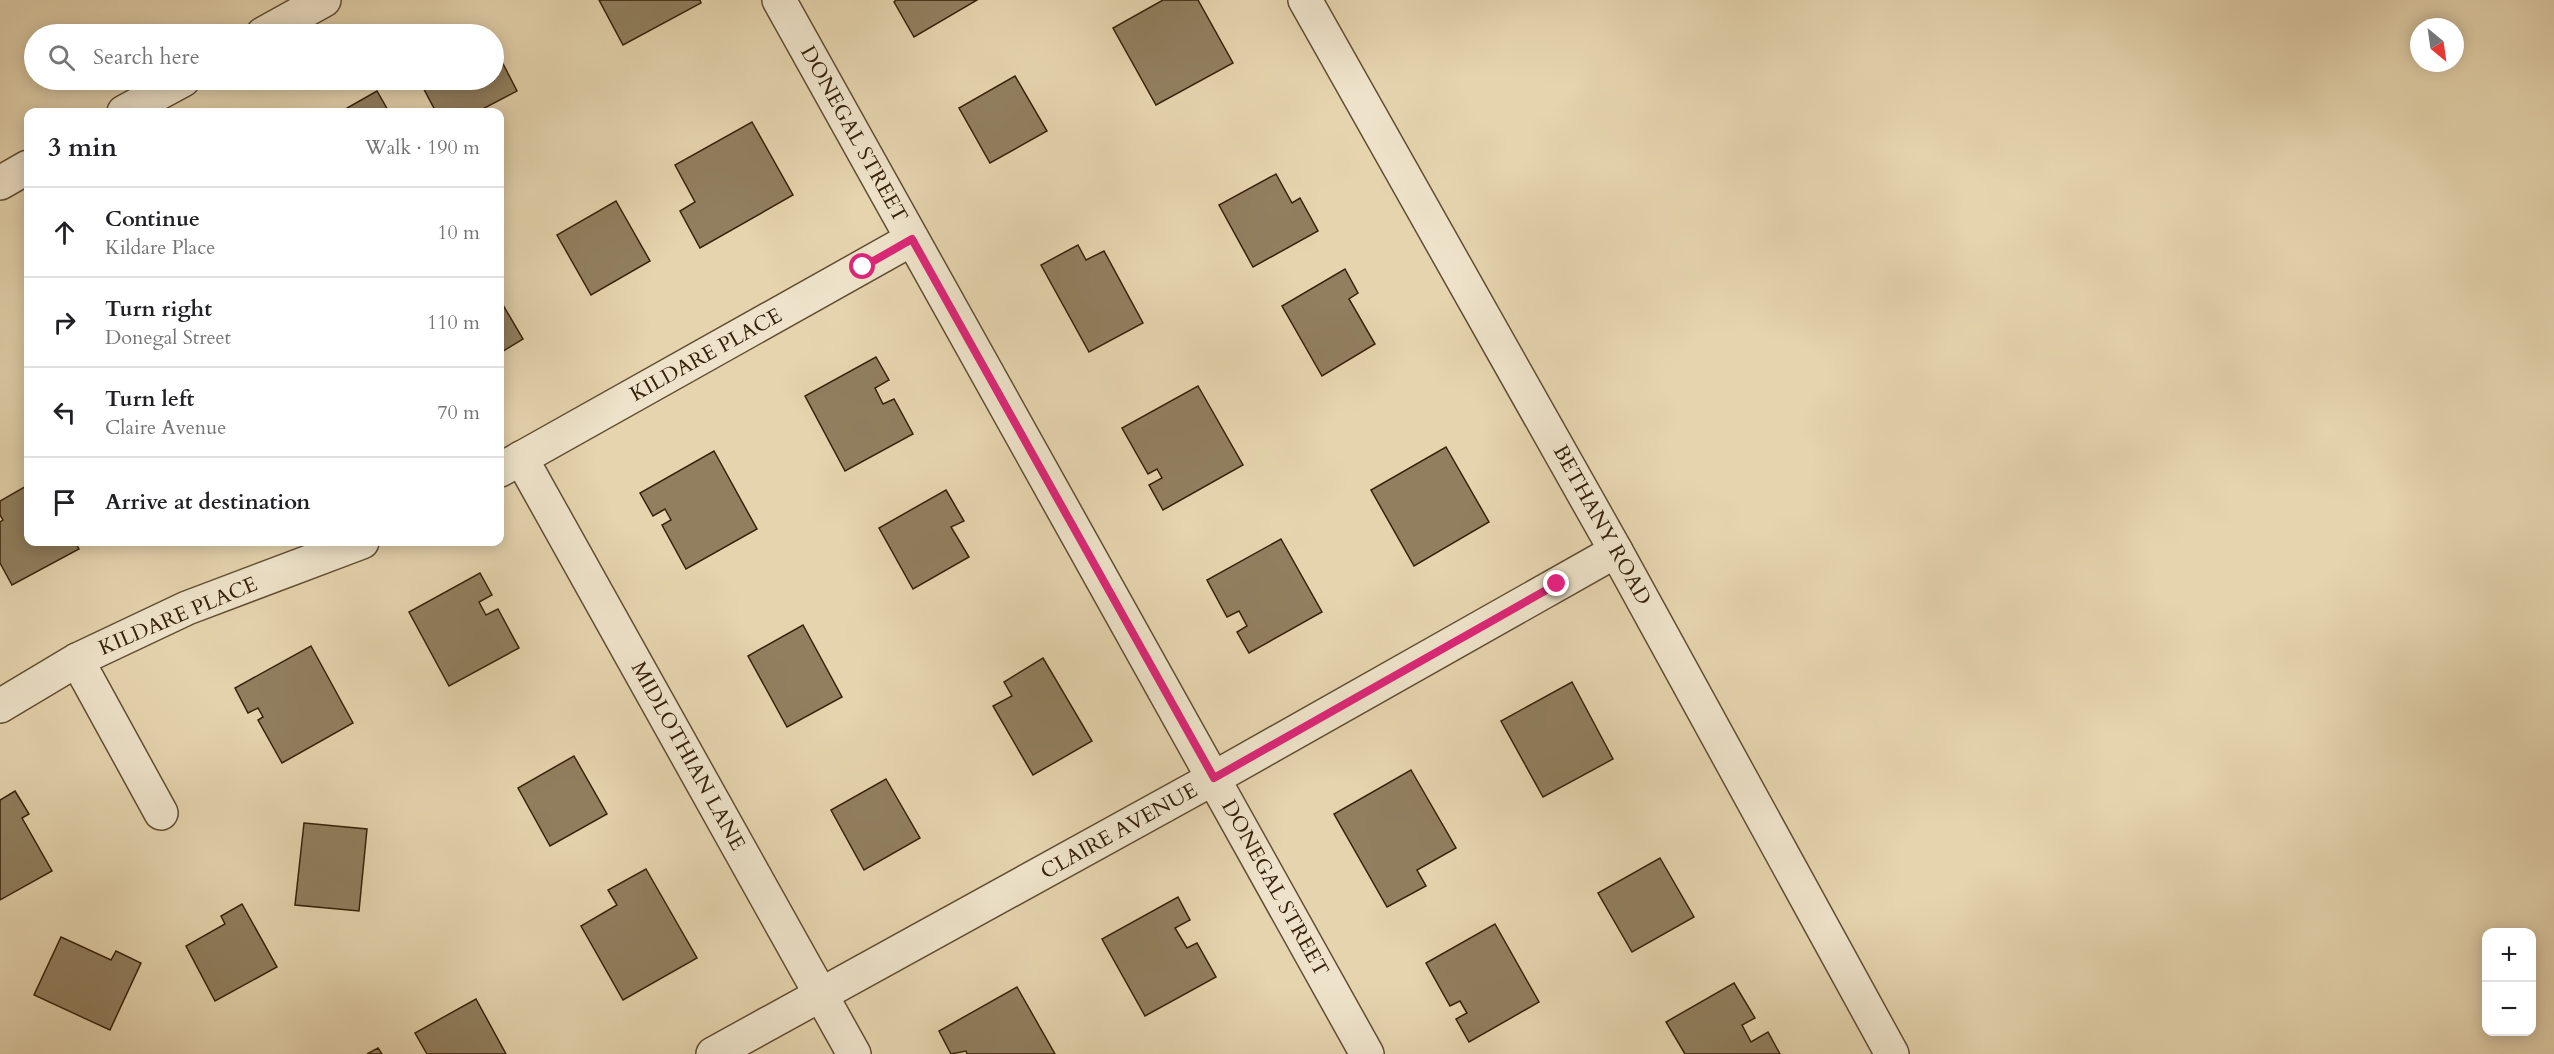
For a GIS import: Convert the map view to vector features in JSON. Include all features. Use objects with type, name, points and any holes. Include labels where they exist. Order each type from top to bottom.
[{"type":"street","points":[[281,24],[324,0]]},
{"type":"street","name":"DONEGAL STREET","points":[[779,0],[1367,1054]]},
{"type":"street","name":"BETHANY ROAD","points":[[1305,0],[1616,551],[1892,1054]]},
{"type":"street","points":[[131,108],[165,90]]},
{"type":"street","points":[[0,183],[24,169]]},
{"type":"street","name":"KILDARE PLACE","points":[[510,464],[912,239]]},
{"type":"street","name":"MIDLOTHIAN LANE","points":[[510,464],[854,1054]]},
{"type":"street","name":"KILDARE PLACE","points":[[0,706],[77,660],[187,608],[351,546]]},
{"type":"street","name":"CLAIRE AVENUE","points":[[713,1054],[1214,778],[1616,551]]},
{"type":"street","points":[[77,660],[161,813]]},
{"type":"building","points":[[599,0],[700,0],[701,3],[623,45]]},
{"type":"building","points":[[896,0],[977,0],[914,37],[894,2]]},
{"type":"building","points":[[1163,0],[1198,0],[1233,63],[1156,105],[1113,28]]},
{"type":"building","points":[[504,66],[517,91],[485,108],[434,108],[424,90],[504,90]]},
{"type":"building","points":[[1015,76],[1047,131],[990,163],[959,108]]},
{"type":"building","points":[[377,91],[387,108],[347,108]]},
{"type":"building","points":[[752,122],[793,195],[700,248],[680,211],[695,202],[675,165]]},
{"type":"building","points":[[1276,174],[1292,203],[1300,198],[1318,231],[1253,267],[1219,205]]},
{"type":"building","points":[[616,201],[650,261],[591,295],[557,235]]},
{"type":"building","points":[[1078,245],[1086,260],[1104,251],[1143,323],[1089,352],[1041,265]]},
{"type":"building","points":[[1345,269],[1358,293],[1349,299],[1375,344],[1322,376],[1282,306]]},
{"type":"building","points":[[504,307],[523,339],[504,351]]},
{"type":"building","points":[[876,357],[889,380],[875,388],[883,404],[894,399],[913,434],[845,471],[805,396]]},
{"type":"building","points":[[1198,386],[1243,465],[1163,510],[1149,485],[1162,478],[1157,469],[1148,474],[1122,428]]},
{"type":"building","points":[[1446,447],[1489,522],[1414,566],[1371,490]]},
{"type":"building","points":[[714,451],[757,529],[686,569],[662,525],[671,520],[665,509],[653,516],[640,493]]},
{"type":"building","points":[[24,487],[24,546],[77,546],[79,549],[12,585],[0,563],[0,522],[3,520],[0,515],[0,501]]},
{"type":"building","points":[[946,490],[964,521],[951,527],[969,557],[913,589],[879,528]]},
{"type":"building","points":[[1281,539],[1322,612],[1249,653],[1237,632],[1247,626],[1239,611],[1227,617],[1207,580]]},
{"type":"building","points":[[480,573],[492,595],[479,602],[486,615],[498,609],[519,648],[449,686],[409,612]]},
{"type":"building","points":[[803,625],[842,697],[787,727],[748,656]]},
{"type":"building","points":[[311,646],[353,723],[282,763],[258,720],[263,717],[258,708],[248,713],[235,688]]},
{"type":"building","points":[[1043,658],[1092,741],[1033,775],[993,706],[1012,696],[1004,682]]},
{"type":"building","points":[[1572,682],[1613,759],[1543,797],[1501,721]]},
{"type":"building","points":[[574,756],[607,814],[550,846],[518,788]]},
{"type":"building","points":[[1411,770],[1456,848],[1417,870],[1426,886],[1387,907],[1334,814]]},
{"type":"building","points":[[886,779],[920,838],[864,870],[831,810]]},
{"type":"building","points":[[15,791],[29,814],[22,818],[52,871],[0,900],[0,800]]},
{"type":"building","points":[[304,823],[367,829],[359,911],[295,905]]},
{"type":"building","points":[[1660,858],[1694,917],[1632,952],[1598,893]]},
{"type":"building","points":[[646,869],[697,958],[623,1000],[581,926],[617,905],[608,890]]},
{"type":"building","points":[[1178,897],[1190,920],[1175,928],[1187,948],[1197,943],[1216,977],[1145,1016],[1102,939]]},
{"type":"building","points":[[242,904],[277,967],[215,1001],[186,946],[225,924],[221,916]]},
{"type":"building","points":[[1495,924],[1539,1002],[1469,1042],[1456,1019],[1467,1013],[1460,1001],[1450,1006],[1426,963]]},
{"type":"building","points":[[61,937],[111,960],[116,951],[141,963],[110,1030],[34,995]]},
{"type":"building","points":[[1734,983],[1755,1018],[1742,1025],[1751,1042],[1768,1032],[1780,1054],[1685,1054],[1666,1022]]},
{"type":"building","points":[[1017,987],[1055,1054],[967,1054],[966,1051],[951,1054],[939,1031]]},
{"type":"building","points":[[476,999],[506,1054],[427,1054],[415,1033]]},
{"type":"building","points":[[378,1048],[382,1054],[367,1054]]},
{"type":"route","points":[[863,267],[912,239],[1214,778],[1557,584]]}]
